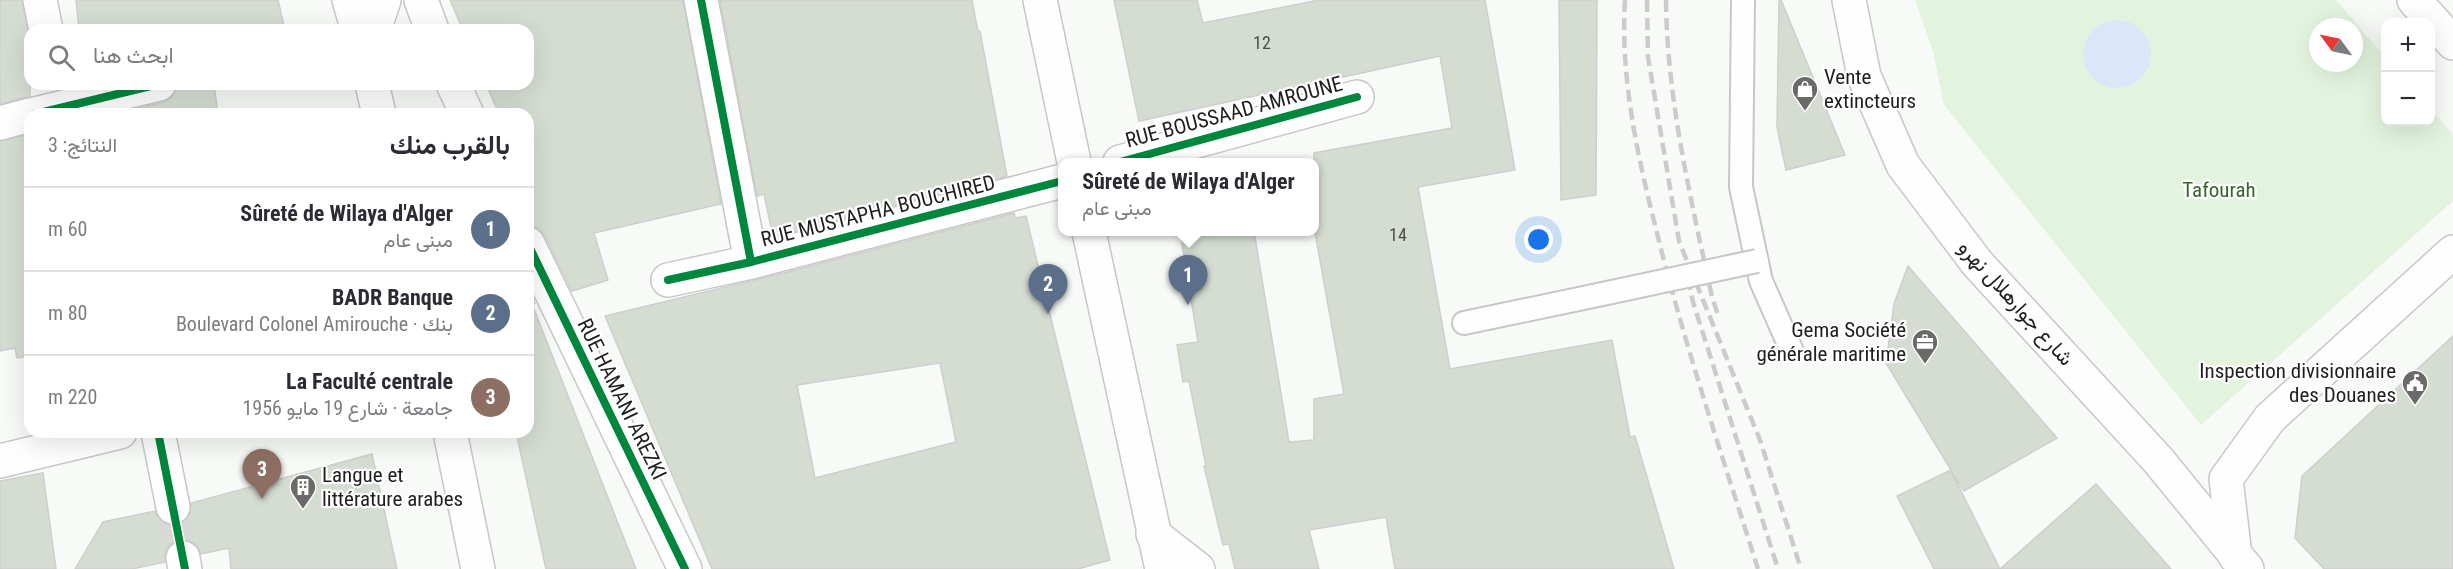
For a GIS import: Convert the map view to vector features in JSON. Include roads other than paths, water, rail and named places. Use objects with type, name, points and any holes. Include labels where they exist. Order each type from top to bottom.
[{"type":"main road","points":[[40,0],[45,24]]},
{"type":"main road","points":[[349,0],[356,24]]},
{"type":"main road","points":[[376,24],[384,0]]},
{"type":"main road","points":[[421,0],[430,24]]},
{"type":"main road","points":[[701,0],[751,262]]},
{"type":"main road","points":[[1040,0],[1073,158]]},
{"type":"main road","name":"شارع جوارهلال نهرو","points":[[1849,0],[1864,76],[1904,165],[1977,263],[2158,460],[2241,562]]},
{"type":"main road","points":[[2414,0],[2453,43]]},
{"type":"main road","points":[[45,105],[126,90]]},
{"type":"main road","points":[[373,90],[378,108]]},
{"type":"main road","points":[[456,90],[464,108]]},
{"type":"main road","name":"RUE BOUSSAAD AMROUNE","points":[[1135,158],[1357,97]]},
{"type":"main road","points":[[0,123],[24,113]]},
{"type":"main road","name":"RUE MUSTAPHA BOUCHIRED","points":[[668,280],[751,262],[1058,182]]},
{"type":"main road","points":[[1090,236],[1162,569]]},
{"type":"main road","points":[[2241,562],[2226,479],[2270,418],[2453,252]]},
{"type":"main road","name":"RUE HAMANI AREZKI","points":[[534,256],[685,569]]},
{"type":"main road","points":[[0,461],[95,438]]},
{"type":"main road","points":[[159,438],[173,507]]},
{"type":"main road","points":[[451,438],[478,569]]},
{"type":"main road","points":[[1153,534],[1156,569]]},
{"type":"main road","points":[[1153,534],[1198,569]]},
{"type":"lane","points":[[1743,0],[1741,186],[1761,281],[1791,350]]},
{"type":"lane","points":[[1464,323],[1757,261]]},
{"type":"water","points":[[2110,20],[2124,20],[2136,25],[2146,35],[2151,54],[2146,73],[2136,83],[2124,88],[2110,88],[2098,83],[2088,73],[2083,61],[2083,47],[2088,35],[2098,25]]},
{"type":"tunnel","points":[[173,507],[183,558]]},
{"type":"railway","points":[[1625,0],[1625,59],[1628,88],[1637,147],[1650,205],[1692,360],[1758,569]]},
{"type":"railway","points":[[1647,0],[1648,57],[1679,241],[1760,440],[1801,569]]},
{"type":"railway","points":[[1666,0],[1667,38],[1675,113],[1696,223],[1718,315]]},
{"type":"railway","points":[[1688,278],[1693,302],[1778,569]]},
{"type":"place","name":"Vente extincteurs","points":[[1805,112]]},
{"type":"place","name":"Sûreté de Wilaya d'Alger","points":[[1188,305]]},
{"type":"place","name":"BADR Banque","points":[[1048,314]]},
{"type":"place","name":"Gema Société générale maritime","points":[[1925,365]]},
{"type":"place","name":"Inspection divisionnaire des Douanes","points":[[2415,406]]},
{"type":"place","name":"La Faculté centrale","points":[[262,499]]},
{"type":"place","name":"Langue et littérature arabes","points":[[303,510]]},
{"type":"park label","name":"Tafourah","points":[[2219,190]]}]
